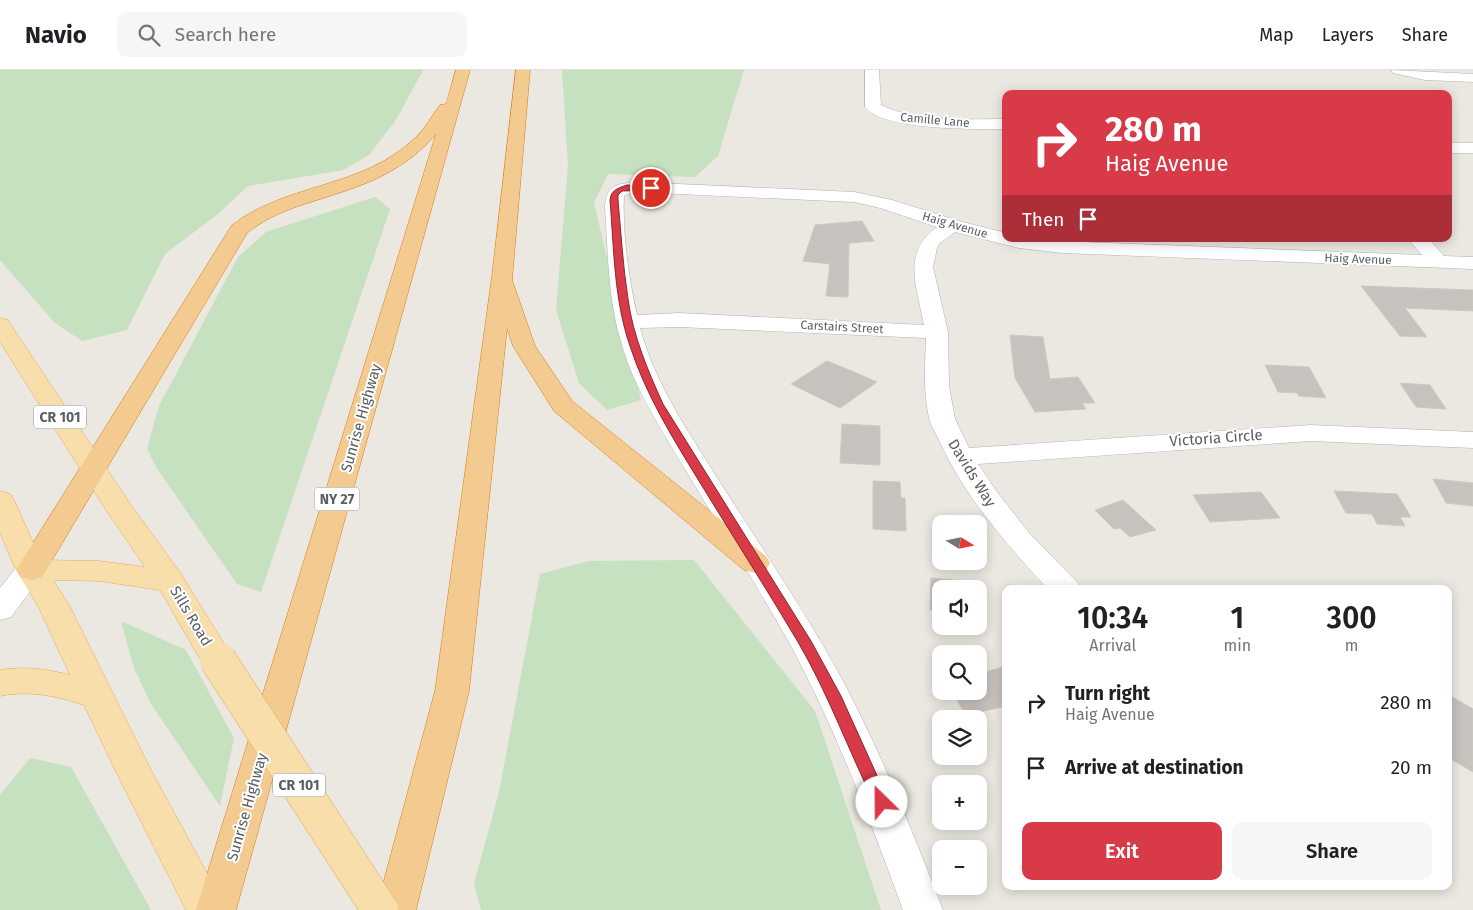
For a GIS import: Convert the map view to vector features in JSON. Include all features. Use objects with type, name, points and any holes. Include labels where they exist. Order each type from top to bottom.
[{"type":"highway","points":[[396,910],[452,691],[502,276],[523,70]]},
{"type":"highway","points":[[31,570],[239,229],[250,219],[268,209],[296,198],[347,184],[388,167],[425,138],[461,79]]},
{"type":"highway","name":"Sunrise Highway","points":[[216,910],[461,79]]},
{"type":"highway","points":[[502,276],[524,346],[563,406],[754,562]]},
{"type":"main road","name":"Sills Road","points":[[0,325],[120,510],[170,581],[218,660],[380,910]]},
{"type":"main road","points":[[0,500],[31,570],[53,605],[138,780],[207,910]]},
{"type":"main road","points":[[31,570],[99,571],[170,581]]},
{"type":"main road","points":[[0,684],[14,679],[31,679],[98,696]]},
{"type":"street","name":"Camille Lane","points":[[872,70],[873,107],[880,112],[898,118],[918,120],[1002,124]]},
{"type":"street","points":[[1398,70],[1425,76],[1473,78]]},
{"type":"street","points":[[1452,148],[1473,148]]},
{"type":"street","name":"Haig Avenue","points":[[628,322],[620,274],[614,207],[615,194],[620,190],[635,187],[854,197],[1002,238]]},
{"type":"street","points":[[938,332],[923,267],[926,248],[932,240],[952,225]]},
{"type":"street","name":"Haig Avenue","points":[[1019,242],[1063,247],[1473,263]]},
{"type":"street","points":[[1421,242],[1439,262]]},
{"type":"street","name":"Carstairs Street","points":[[628,322],[678,320],[938,332]]},
{"type":"street","points":[[628,322],[643,372],[658,404],[804,641],[834,696],[888,818],[923,910]]},
{"type":"street","name":"Davids Way","points":[[938,332],[937,386],[942,419],[960,457],[987,498],[1020,541],[1062,585]]},
{"type":"street","name":"Victoria Circle","points":[[960,457],[1311,433],[1473,440]]},
{"type":"street","points":[[0,610],[31,570]]},
{"type":"green space","points":[[0,70],[423,70],[396,120],[369,155],[343,170],[248,186],[218,214],[165,254],[127,330],[82,341],[55,323],[0,260]]},
{"type":"green space","points":[[562,70],[744,70],[718,156],[695,177],[608,174],[594,203],[641,400],[607,410],[579,383],[556,310],[568,165]]},
{"type":"green space","points":[[375,197],[390,209],[261,592],[237,584],[156,467],[147,449],[159,406],[238,257],[266,232]]},
{"type":"green space","points":[[694,560],[815,711],[881,910],[481,910],[474,884],[499,792],[540,574],[589,561]]},
{"type":"green space","points":[[121,621],[186,650],[234,738],[220,806],[151,704],[134,668]]},
{"type":"green space","points":[[30,758],[71,767],[151,910],[0,910],[0,795]]},
{"type":"building","points":[[862,221],[874,241],[849,243],[848,297],[826,296],[830,264],[803,261],[815,225]]},
{"type":"building","points":[[1361,286],[1473,290],[1473,311],[1405,308],[1427,337],[1400,336]]},
{"type":"building","points":[[1010,335],[1043,337],[1050,379],[1078,377],[1095,403],[1082,403],[1086,409],[1035,412],[1015,378]]},
{"type":"building","points":[[827,361],[877,382],[840,408],[791,384]]},
{"type":"building","points":[[1265,365],[1309,367],[1326,398],[1278,392]]},
{"type":"building","points":[[1400,383],[1430,385],[1446,409],[1416,407]]},
{"type":"building","points":[[842,424],[880,426],[880,465],[840,463]]},
{"type":"building","points":[[1433,479],[1473,483],[1473,506],[1446,503]]},
{"type":"building","points":[[873,481],[900,482],[901,498],[905,498],[906,531],[873,529]]},
{"type":"building","points":[[1334,491],[1397,494],[1411,517],[1400,517],[1405,526],[1377,524],[1372,514],[1346,513]]},
{"type":"building","points":[[1261,492],[1280,518],[1210,522],[1193,495]]},
{"type":"building","points":[[1123,500],[1156,530],[1130,537],[1120,528],[1114,529],[1095,510]]},
{"type":"building","points":[[931,578],[951,580],[932,580],[932,610],[930,610]]},
{"type":"building","points":[[1002,667],[1002,707],[987,710],[962,709],[957,700],[987,700],[987,672]]},
{"type":"building","points":[[1452,697],[1473,709],[1473,772],[1452,760]]},
{"type":"route","points":[[651,188],[627,188],[620,190],[615,194],[614,200],[623,301],[633,344],[643,372],[658,404],[680,442],[804,641],[834,696],[882,802]]}]
